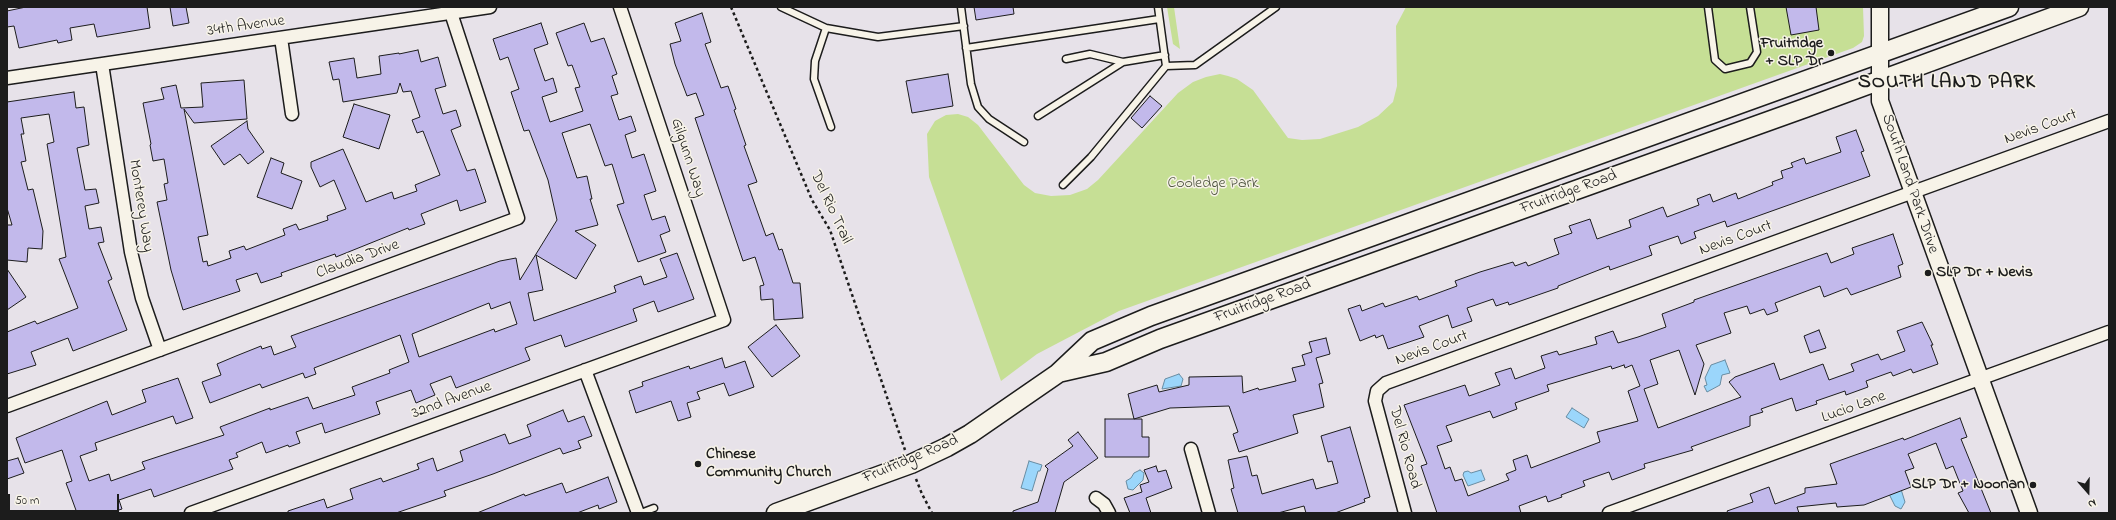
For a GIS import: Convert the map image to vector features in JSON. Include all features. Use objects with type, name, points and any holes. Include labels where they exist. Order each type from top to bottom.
[{"type":"main road","name":"Fruitridge Road","points":[[776,513],[911,464],[970,434],[1057,374],[1092,341],[1151,316],[2009,7]]},
{"type":"main road","name":"Fruitridge Road","points":[[1057,374],[1106,362],[1160,339],[1879,81],[2079,7]]},
{"type":"street","name":"34th Avenue","points":[[7,78],[490,7]]},
{"type":"street","name":"Gilgunn Way","points":[[620,7],[724,320]]},
{"type":"street","name":"South Land Park Drive","points":[[1880,7],[1880,101],[2028,513]]},
{"type":"street","name":"Claudia Drive","points":[[7,406],[518,218],[451,13]]},
{"type":"street","points":[[281,38],[292,114]]},
{"type":"street","name":"Monterey Way","points":[[102,64],[131,252],[142,298],[160,350]]},
{"type":"street","name":"Nevis Court","points":[[1377,391],[1386,383],[1393,380],[2109,121]]},
{"type":"street","name":"32nd Avenue","points":[[191,513],[724,320]]},
{"type":"street","name":"Lucio Lane","points":[[1609,513],[2109,332]]},
{"type":"street","points":[[585,370],[640,513]]},
{"type":"street","name":"Del Rio Road","points":[[1377,391],[1375,401],[1405,513]]},
{"type":"street","points":[[1191,449],[1209,513]]},
{"type":"street","points":[[1096,498],[1104,504],[1109,513]]},
{"type":"lane","points":[[781,7],[826,28],[878,37],[964,26]]},
{"type":"lane","points":[[961,7],[970,84],[978,107],[989,119],[1024,142]]},
{"type":"lane","points":[[1064,185],[1091,157],[1166,66],[1158,7]]},
{"type":"lane","points":[[1166,66],[1195,65],[1276,7]]},
{"type":"lane","points":[[1708,7],[1715,60],[1725,69],[1750,63],[1757,52],[1750,7]]},
{"type":"lane","points":[[966,48],[1159,19]]},
{"type":"lane","points":[[826,28],[815,60],[814,79],[832,127]]},
{"type":"lane","points":[[1066,59],[1090,54],[1123,62]]},
{"type":"lane","points":[[1038,116],[1123,62],[1165,55]]},
{"type":"lane","points":[[640,513],[654,508]]},
{"type":"path","name":"Del Rio Trail","points":[[731,7],[812,200],[830,230],[904,446]]},
{"type":"path","points":[[917,481],[932,513]]},
{"type":"green space","points":[[1167,7],[1174,7],[1180,49],[1173,44]]},
{"type":"green space","name":"Cooledge Park","points":[[1406,7],[1863,7],[1864,36],[1862,42],[1853,48],[1119,311],[1037,354],[1001,381],[929,177],[927,134],[935,121],[946,115],[958,114],[968,117],[978,125],[1024,185],[1035,193],[1051,196],[1070,195],[1087,189],[1098,180],[1178,93],[1193,82],[1220,74],[1237,79],[1253,90],[1288,138],[1302,140],[1320,139],[1358,127],[1378,116],[1393,102],[1397,86],[1396,26]]},
{"type":"water","points":[[1725,360],[1730,373],[1722,375],[1720,385],[1707,392],[1704,386],[1707,385],[1705,378],[1711,365]]},
{"type":"water","points":[[1179,374],[1183,379],[1181,386],[1162,389],[1165,379]]},
{"type":"water","points":[[1572,408],[1589,419],[1584,428],[1566,417]]},
{"type":"water","points":[[1029,461],[1042,465],[1040,471],[1038,471],[1032,491],[1021,488]]},
{"type":"water","points":[[1140,470],[1144,473],[1143,480],[1133,490],[1128,489],[1126,481],[1131,478],[1134,473]]},
{"type":"water","points":[[1481,470],[1485,480],[1468,486],[1463,475],[1464,472],[1468,471],[1471,473]]},
{"type":"water","points":[[1900,486],[1905,502],[1901,509],[1895,506],[1889,494]]},
{"type":"building","points":[[26,7],[147,7],[150,28],[97,37],[94,24],[70,28],[72,40],[58,43],[57,40],[19,48],[14,26],[7,27],[7,11]]},
{"type":"building","points":[[170,7],[186,7],[189,23],[173,26]]},
{"type":"building","points":[[974,7],[1013,7],[1014,14],[976,20]]},
{"type":"building","points":[[1786,7],[1816,7],[1819,30],[1791,35]]},
{"type":"building","points":[[702,13],[711,42],[705,44],[721,88],[728,86],[736,109],[734,110],[746,145],[744,146],[757,182],[748,185],[766,236],[773,233],[779,250],[782,249],[793,283],[800,283],[803,318],[774,320],[773,299],[761,300],[760,286],[764,285],[755,257],[743,261],[695,118],[704,115],[696,93],[687,96],[675,64],[670,44],[681,41],[675,23]]},
{"type":"building","points":[[541,23],[548,44],[534,49],[545,81],[553,78],[557,92],[542,97],[550,122],[583,111],[575,88],[580,87],[572,65],[568,66],[556,33],[584,23],[591,42],[604,38],[617,74],[612,76],[618,94],[611,96],[619,120],[631,116],[636,131],[625,135],[632,158],[644,154],[656,191],[644,195],[652,220],[665,216],[670,231],[660,235],[666,252],[638,262],[617,205],[624,203],[612,164],[605,166],[590,124],[562,133],[577,178],[587,176],[592,199],[590,199],[598,225],[575,231],[596,245],[576,279],[536,255],[543,290],[528,293],[534,321],[616,292],[614,286],[641,276],[644,285],[667,277],[660,259],[677,253],[694,299],[658,312],[654,301],[633,309],[637,321],[565,347],[561,335],[525,348],[530,360],[456,388],[451,376],[430,384],[435,395],[416,403],[411,390],[376,402],[380,414],[325,433],[322,423],[296,432],[300,443],[289,447],[288,445],[266,453],[262,442],[236,453],[238,457],[229,460],[233,469],[154,497],[151,489],[119,500],[122,509],[109,513],[77,513],[66,483],[72,481],[62,450],[25,463],[16,438],[107,401],[112,415],[146,402],[142,390],[178,378],[193,418],[176,424],[173,416],[95,443],[97,450],[80,456],[89,481],[109,474],[111,481],[145,469],[142,462],[224,435],[220,427],[270,408],[270,410],[308,397],[313,409],[355,395],[352,387],[390,373],[389,370],[409,362],[400,335],[314,368],[316,374],[305,378],[303,373],[262,388],[260,384],[210,403],[202,382],[221,375],[217,364],[236,356],[261,346],[262,349],[271,346],[274,355],[296,347],[291,336],[500,261],[516,258],[520,280],[557,220],[548,180],[529,130],[524,131],[511,92],[519,89],[508,57],[500,60],[493,39]],"holes":[[[510,302],[517,324],[495,332],[494,329],[419,357],[412,334],[489,303],[491,309]]]},
{"type":"building","points":[[418,50],[421,62],[438,57],[446,86],[435,89],[443,114],[456,110],[461,126],[451,130],[467,171],[475,169],[486,202],[460,211],[457,200],[421,214],[425,224],[409,230],[408,228],[336,257],[335,254],[281,273],[282,276],[261,283],[257,273],[236,280],[240,291],[183,310],[171,270],[157,202],[167,200],[164,184],[168,183],[164,159],[153,161],[143,103],[164,99],[161,88],[176,85],[181,108],[203,107],[201,83],[244,80],[247,119],[194,123],[184,109],[208,235],[198,237],[203,262],[207,261],[208,266],[231,258],[229,251],[244,246],[246,250],[285,235],[283,229],[296,224],[299,230],[328,220],[327,216],[346,209],[334,180],[320,187],[311,167],[311,162],[343,149],[366,202],[392,192],[394,199],[417,191],[415,185],[440,175],[423,131],[417,133],[412,120],[420,117],[411,91],[403,92],[400,83],[397,93],[343,102],[339,79],[333,80],[329,62],[354,58],[357,78],[381,74],[379,56]]},
{"type":"building","points":[[948,74],[953,106],[912,113],[906,81]]},
{"type":"building","points":[[74,92],[76,108],[84,107],[89,145],[77,148],[85,190],[96,189],[99,203],[85,206],[89,229],[101,227],[104,242],[98,243],[112,279],[108,281],[127,330],[73,351],[68,338],[31,352],[36,365],[7,374],[7,332],[35,321],[37,324],[78,308],[59,259],[66,257],[47,144],[54,142],[49,114],[21,118],[24,134],[21,134],[26,161],[21,162],[28,190],[33,189],[43,231],[42,249],[28,248],[27,262],[7,260],[7,225],[12,225],[7,208],[7,102]]},
{"type":"building","points":[[1150,96],[1162,106],[1142,128],[1131,118]]},
{"type":"building","points":[[354,104],[390,115],[379,149],[343,137]]},
{"type":"building","points":[[247,121],[248,129],[264,152],[248,164],[240,154],[224,165],[211,146]]},
{"type":"building","points":[[1856,130],[1864,151],[1861,152],[1870,176],[1727,227],[1725,221],[1694,232],[1696,238],[1681,244],[1678,236],[1649,246],[1652,255],[1610,270],[1609,266],[1558,286],[1558,288],[1509,305],[1508,302],[1496,306],[1493,299],[1467,308],[1472,321],[1452,328],[1448,315],[1419,326],[1424,337],[1388,349],[1383,335],[1376,338],[1375,335],[1360,341],[1348,309],[1360,305],[1362,311],[1383,303],[1385,307],[1417,296],[1419,300],[1457,286],[1455,281],[1480,272],[1513,262],[1515,266],[1526,262],[1528,266],[1559,254],[1554,239],[1572,233],[1569,226],[1590,219],[1597,239],[1631,227],[1629,220],[1663,207],[1667,217],[1699,205],[1697,199],[1710,194],[1713,202],[1736,193],[1738,199],[1773,185],[1772,182],[1783,178],[1781,171],[1793,167],[1791,163],[1804,158],[1806,164],[1841,152],[1836,137]]},
{"type":"building","points":[[271,158],[284,163],[281,173],[302,181],[292,209],[257,197]]},
{"type":"building","points":[[1893,234],[1903,264],[1898,266],[1901,277],[1851,295],[1847,288],[1824,297],[1820,286],[1775,303],[1778,311],[1767,315],[1764,309],[1750,314],[1747,306],[1724,313],[1731,333],[1696,345],[1704,364],[1695,395],[1679,350],[1650,360],[1658,384],[1644,389],[1658,428],[1741,397],[1729,382],[1735,377],[1774,363],[1780,380],[1823,364],[1829,380],[1854,371],[1851,364],[1878,354],[1881,360],[1905,351],[1897,331],[1922,322],[1933,345],[1931,345],[1938,364],[1913,373],[1911,369],[1893,376],[1891,372],[1866,381],[1868,387],[1846,395],[1845,391],[1816,401],[1817,404],[1796,411],[1792,398],[1761,409],[1763,412],[1750,416],[1750,426],[1691,447],[1693,450],[1644,464],[1645,468],[1612,480],[1609,472],[1583,481],[1585,486],[1561,495],[1562,497],[1548,502],[1546,496],[1519,506],[1521,513],[1437,513],[1421,466],[1427,464],[1404,405],[1465,385],[1469,396],[1500,385],[1495,373],[1511,368],[1515,379],[1545,368],[1541,356],[1557,351],[1559,355],[1597,344],[1595,337],[1613,331],[1618,343],[1638,337],[1666,327],[1662,314],[1694,302],[1694,300],[1827,253],[1831,263],[1854,254],[1852,248]],"holes":[[[1624,365],[1625,368],[1632,365],[1640,386],[1628,391],[1638,421],[1597,432],[1600,442],[1531,468],[1527,455],[1513,460],[1516,470],[1506,474],[1509,480],[1468,496],[1462,479],[1455,481],[1450,467],[1445,469],[1437,446],[1452,441],[1446,426],[1490,411],[1493,418],[1517,409],[1515,403],[1549,391],[1547,385],[1611,366],[1612,369]]]},
{"type":"building","points":[[7,269],[26,297],[7,310]]},
{"type":"building","points":[[776,325],[800,356],[772,377],[748,347]]},
{"type":"building","points":[[1819,330],[1826,348],[1810,353],[1804,336]]},
{"type":"building","points":[[1326,338],[1330,354],[1316,358],[1323,383],[1319,384],[1324,407],[1293,415],[1298,433],[1239,452],[1233,434],[1238,432],[1229,406],[1170,408],[1134,419],[1128,394],[1157,385],[1159,392],[1189,385],[1189,377],[1242,376],[1243,393],[1258,388],[1259,390],[1296,381],[1292,368],[1305,365],[1302,355],[1312,352],[1309,342]]},
{"type":"building","points":[[722,358],[725,368],[745,361],[754,387],[729,396],[724,383],[697,392],[700,399],[687,403],[691,417],[678,421],[671,401],[636,413],[629,391],[643,386],[642,382],[689,366],[690,369]]},
{"type":"building","points":[[563,410],[568,422],[584,416],[592,436],[578,441],[581,448],[563,454],[560,448],[444,491],[446,496],[396,513],[288,513],[288,511],[324,499],[327,508],[353,499],[350,489],[381,478],[383,482],[419,469],[417,464],[433,458],[437,471],[463,461],[460,451],[505,434],[509,444],[531,436],[527,425]]},
{"type":"building","points":[[1960,418],[1967,437],[1961,439],[1991,513],[1969,513],[1958,493],[1963,491],[1953,466],[1946,469],[1936,443],[1908,454],[1914,468],[1905,471],[1911,487],[1864,505],[1837,507],[1836,503],[1797,507],[1799,513],[1728,513],[1727,511],[1753,502],[1750,494],[1769,487],[1775,504],[1805,493],[1805,488],[1837,484],[1830,464],[1903,438],[1904,440]]},
{"type":"building","points":[[1105,419],[1142,419],[1142,437],[1149,437],[1149,457],[1105,457]]},
{"type":"building","points":[[1350,427],[1370,497],[1364,499],[1365,502],[1335,513],[1306,513],[1304,506],[1278,513],[1238,513],[1231,489],[1234,488],[1228,460],[1247,456],[1252,476],[1257,475],[1262,494],[1313,479],[1316,489],[1338,483],[1332,461],[1328,462],[1321,436]]},
{"type":"building","points":[[1078,432],[1098,458],[1064,482],[1055,513],[1013,513],[1013,511],[1038,502],[1048,469],[1045,466],[1073,446],[1068,440]]},
{"type":"building","points":[[18,458],[24,473],[7,479],[7,461]]},
{"type":"building","points":[[1156,466],[1158,472],[1166,470],[1172,488],[1146,498],[1151,513],[1130,513],[1124,498],[1142,492],[1140,485],[1149,482],[1144,470]]},
{"type":"building","points":[[608,477],[617,502],[599,509],[598,505],[577,513],[477,513],[524,494],[525,496],[562,483],[566,493]]},
{"type":"place","name":"Fruitridge + SLP Dr","points":[[1831,53]]},
{"type":"place","name":"SLP Dr + Nevis","points":[[1928,273]]},
{"type":"place","name":"Chinese Community Church","points":[[698,464]]},
{"type":"place","name":"SLP Dr + Noonan","points":[[2033,485]]},
{"type":"district","name":"SOUTH LAND PARK","points":[[1947,84]]}]
